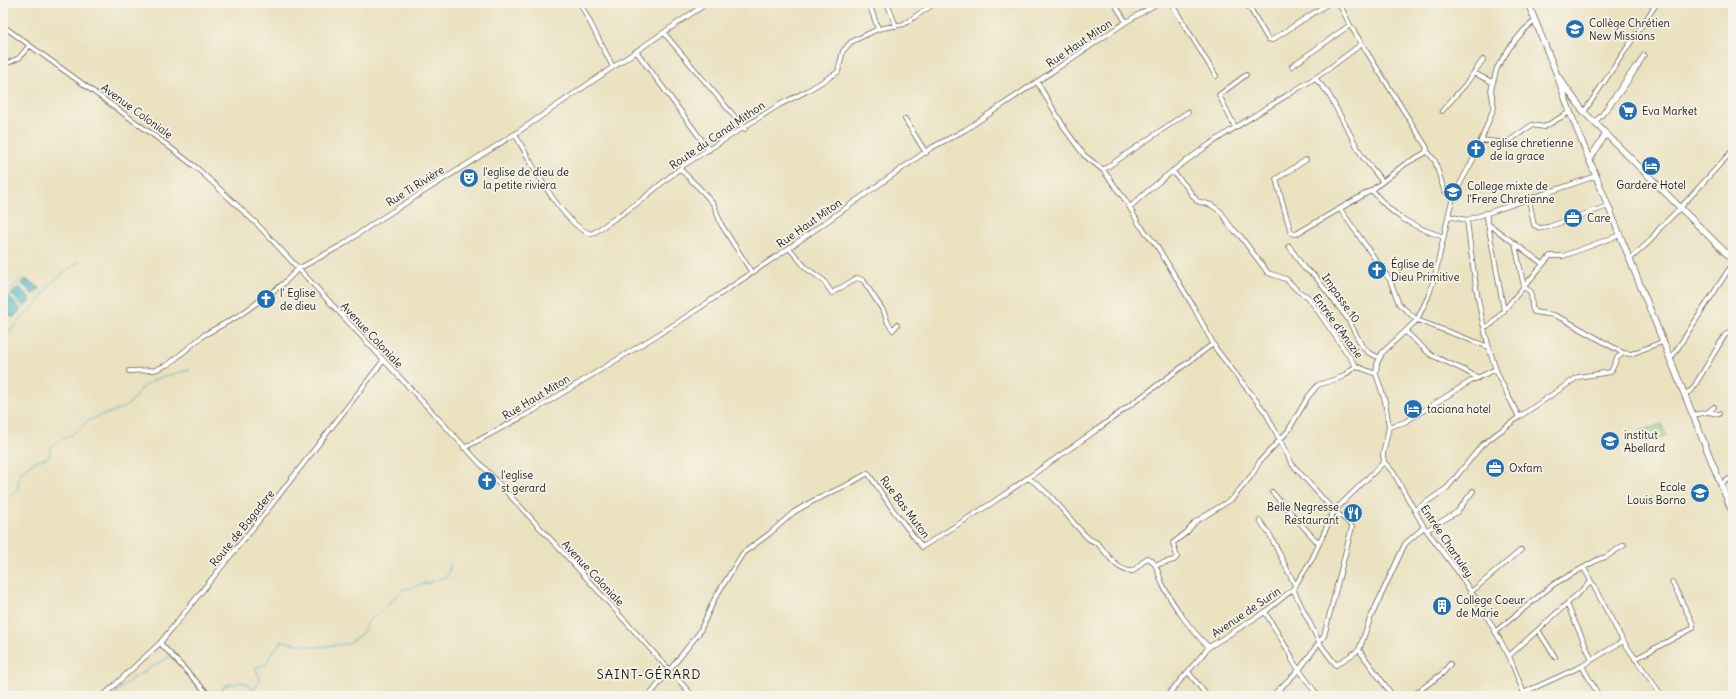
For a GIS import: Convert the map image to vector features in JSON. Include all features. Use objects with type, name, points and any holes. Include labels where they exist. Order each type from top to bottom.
[{"type":"main road","points":[[1528,3],[1662,342],[1685,394],[1733,514]]},
{"type":"main road","points":[[1557,75],[1584,112],[1605,135],[1682,208],[1733,260]]},
{"type":"main road","points":[[1590,159],[1605,135]]},
{"type":"street","points":[[580,3],[614,67]]},
{"type":"street","name":"Rue Ti Rivière","points":[[129,371],[155,370],[169,364],[204,335],[240,315],[283,284],[298,269],[344,244],[371,225],[515,134],[664,34],[707,3]]},
{"type":"street","points":[[869,3],[878,29]]},
{"type":"street","points":[[887,3],[896,26]]},
{"type":"street","name":"Route du Canal Mithon","points":[[515,134],[553,197],[569,218],[590,234],[639,202],[680,169],[709,150],[744,129],[779,105],[807,91],[838,72],[843,51],[848,45],[878,29],[904,24],[935,3]]},
{"type":"street","points":[[1114,3],[1126,22]]},
{"type":"street","name":"Rue Haut Miton","points":[[464,448],[534,411],[581,380],[646,343],[789,248],[926,153],[1037,82],[1126,22],[1158,3]]},
{"type":"street","points":[[1171,3],[1216,76]]},
{"type":"street","points":[[1247,3],[1268,39],[1272,40],[1330,3]]},
{"type":"street","points":[[1346,3],[1339,5],[1350,25],[1426,145],[1426,151],[1435,161],[1444,190],[1447,193],[1454,195]]},
{"type":"street","points":[[1584,112],[1657,3]]},
{"type":"street","points":[[1384,462],[1383,454],[1388,427],[1385,401],[1376,374],[1380,358],[1394,340],[1406,332],[1417,320],[1428,297],[1454,195],[1467,173],[1494,107],[1491,97],[1492,82],[1497,68],[1510,47],[1525,29],[1535,21]]},
{"type":"street","points":[[1292,66],[1350,25]]},
{"type":"street","name":"Avenue Coloniale","points":[[3,26],[28,46],[142,126],[198,169],[256,223],[464,448],[570,560],[693,696]]},
{"type":"street","points":[[664,34],[744,129]]},
{"type":"street","points":[[1130,207],[1172,171],[1235,127],[1315,78],[1362,44]]},
{"type":"street","points":[[3,65],[19,58],[28,46]]},
{"type":"street","points":[[636,52],[709,150]]},
{"type":"street","points":[[1594,123],[1601,116],[1644,56]]},
{"type":"street","points":[[1442,110],[1474,73],[1483,60]]},
{"type":"street","points":[[1474,73],[1492,82]]},
{"type":"street","points":[[1235,127],[1220,95],[1246,75]]},
{"type":"street","points":[[1315,78],[1328,94],[1362,156],[1382,181]]},
{"type":"street","points":[[1037,82],[1067,132],[1084,155],[1104,170],[1130,207],[1139,224],[1165,259],[1213,344],[1266,413],[1292,464],[1334,511],[1346,520],[1352,527],[1324,636],[1320,644],[1299,670],[1272,696]]},
{"type":"street","points":[[1104,170],[1188,112]]},
{"type":"street","points":[[1481,140],[1506,143],[1532,125],[1544,126],[1570,112]]},
{"type":"street","points":[[905,119],[926,153]]},
{"type":"street","points":[[1630,259],[1682,208],[1733,150]]},
{"type":"street","points":[[1306,160],[1276,179],[1291,233],[1296,234],[1372,190],[1382,181],[1426,151]]},
{"type":"street","points":[[680,169],[714,205],[725,230],[752,273]]},
{"type":"street","name":"Entrée d'Anazie","points":[[1172,171],[1197,201],[1211,205],[1220,211],[1231,227],[1244,240],[1268,273],[1286,279],[1298,291],[1308,297],[1356,366],[1376,374]]},
{"type":"street","points":[[1448,216],[1467,220],[1596,176]]},
{"type":"street","points":[[1372,190],[1390,211],[1425,231],[1444,237]]},
{"type":"street","points":[[1529,199],[1534,225],[1540,228],[1548,227],[1608,206]]},
{"type":"street","points":[[1340,209],[1390,280],[1399,304],[1417,320],[1489,347]]},
{"type":"street","points":[[1486,214],[1504,311]]},
{"type":"street","points":[[1467,220],[1475,280],[1489,347],[1496,369],[1519,417]]},
{"type":"street","points":[[1488,224],[1543,264]]},
{"type":"street","points":[[1485,327],[1492,324],[1504,311],[1550,256],[1563,256],[1620,235]]},
{"type":"street","points":[[1515,244],[1524,287],[1531,292],[1532,308],[1534,312],[1565,320],[1624,353],[1631,354],[1662,342]]},
{"type":"street","name":"Impasse 10","points":[[1289,246],[1304,268],[1315,276],[1348,319],[1362,346],[1369,353],[1380,358]]},
{"type":"street","points":[[789,248],[806,268],[823,280],[832,293],[857,278],[862,280],[884,312],[888,323],[893,330],[897,325]]},
{"type":"street","points":[[1670,360],[1733,263]]},
{"type":"street","points":[[1685,394],[1692,390],[1724,335],[1733,330]]},
{"type":"street","points":[[1406,332],[1431,355],[1478,378]]},
{"type":"street","name":"Rue Bas Muton","points":[[648,696],[699,633],[715,598],[743,553],[769,534],[794,512],[868,473],[893,510],[922,547],[1028,478],[1125,410],[1196,354],[1213,344]]},
{"type":"street","points":[[1415,510],[1447,488],[1482,445],[1519,417],[1578,377],[1611,372],[1618,356],[1624,353]]},
{"type":"street","name":"Route de Bagadere","points":[[104,696],[160,643],[265,514],[383,361]]},
{"type":"street","points":[[1155,565],[1174,560],[1177,556],[1173,543],[1187,532],[1195,522],[1232,499],[1279,440],[1288,431],[1308,398],[1318,385],[1342,377],[1356,366]]},
{"type":"street","points":[[1388,427],[1405,422],[1478,378],[1496,369]]},
{"type":"street","points":[[1708,412],[1714,407]]},
{"type":"street","points":[[1693,415],[1708,412],[1719,414]]},
{"type":"street","name":"Entrée Chartuley","points":[[1384,462],[1393,472],[1426,528],[1485,612],[1509,656],[1524,694]]},
{"type":"street","name":"Avenue de Surin","points":[[1168,696],[1210,648],[1265,612],[1294,587],[1319,544],[1334,511],[1384,462]]},
{"type":"street","points":[[1721,484],[1733,477]]},
{"type":"street","points":[[1028,478],[1041,486],[1086,537],[1097,542],[1106,555],[1122,569],[1133,571],[1146,558],[1150,559],[1155,565],[1166,591],[1199,636],[1210,648]]},
{"type":"street","points":[[1260,521],[1270,535],[1320,644],[1336,665],[1359,650],[1370,619],[1405,544],[1426,528],[1457,512],[1473,491]]},
{"type":"street","points":[[1272,492],[1319,544]]},
{"type":"street","points":[[1495,632],[1545,591],[1624,545]]},
{"type":"street","points":[[1471,592],[1521,550]]},
{"type":"street","points":[[1584,568],[1623,641],[1662,696]]},
{"type":"street","points":[[1509,656],[1591,582]]},
{"type":"street","points":[[1636,658],[1693,628],[1692,620],[1672,582]]},
{"type":"street","points":[[1567,604],[1592,660]]},
{"type":"street","points":[[1265,612],[1299,670],[1318,696]]},
{"type":"street","points":[[1538,630],[1555,657]]},
{"type":"street","points":[[1524,694],[1582,666],[1623,641]]},
{"type":"street","points":[[160,643],[210,696]]},
{"type":"street","points":[[1359,650],[1393,696]]},
{"type":"street","points":[[1412,696],[1444,673],[1450,664]]},
{"type":"street","points":[[1582,666],[1600,696]]},
{"type":"street","points":[[1189,673],[1207,696]]},
{"type":"green space","points":[[1662,424],[1666,436],[1645,443],[1641,431]]},
{"type":"water","points":[[25,279],[40,288],[33,295],[22,284]]},
{"type":"water","points":[[19,287],[31,299],[24,307],[11,294]]},
{"type":"water","points":[[6,293],[21,309],[13,318],[3,308],[3,295]]},
{"type":"waterway","points":[[3,338],[38,302],[51,283],[80,261]]},
{"type":"waterway","points":[[3,292],[13,288],[21,279]]},
{"type":"waterway","points":[[3,496],[7,497],[18,489],[20,475],[23,470],[33,463],[49,457],[50,449],[55,443],[68,437],[90,420],[115,411],[130,403],[146,385],[164,376],[190,370]]},
{"type":"waterway","points":[[216,696],[226,685],[244,682],[251,688],[256,689],[260,677],[256,667],[266,665],[271,654],[282,641],[315,647],[348,644],[362,633],[369,620],[384,609],[402,590],[447,576],[451,564]]},
{"type":"waterway","points":[[112,696],[133,678],[169,657]]},
{"type":"place","name":"Collège Chrétien New Missions","points":[[1575,29]]},
{"type":"place","name":"Eva Market","points":[[1628,111]]},
{"type":"place","name":"eglise chretienne de la grace","points":[[1476,149]]},
{"type":"place","name":"Gardere Hotel","points":[[1651,166]]},
{"type":"place","name":"l'eglise de dieu de la petite riviera","points":[[469,178]]},
{"type":"place","name":"College mixte de l'Frere Chretienne","points":[[1453,192]]},
{"type":"place","name":"Care","points":[[1573,218]]},
{"type":"place","name":"Église de Dieu Primitive","points":[[1377,270]]},
{"type":"place","name":"l' Eglise de dieu","points":[[266,299]]},
{"type":"place","name":"taciana hotel","points":[[1413,409]]},
{"type":"place","name":"institut Abellard","points":[[1610,441]]},
{"type":"place","name":"Oxfam","points":[[1495,468]]},
{"type":"place","name":"l'eglise st gerard","points":[[487,481]]},
{"type":"place","name":"Ecole Louis Borno","points":[[1700,493]]},
{"type":"place","name":"Belle Negresse Restaurant","points":[[1353,513]]},
{"type":"place","name":"College Coeur de Marie","points":[[1442,606]]},
{"type":"district","name":"SAINT-GÉRARD","points":[[649,674]]}]
